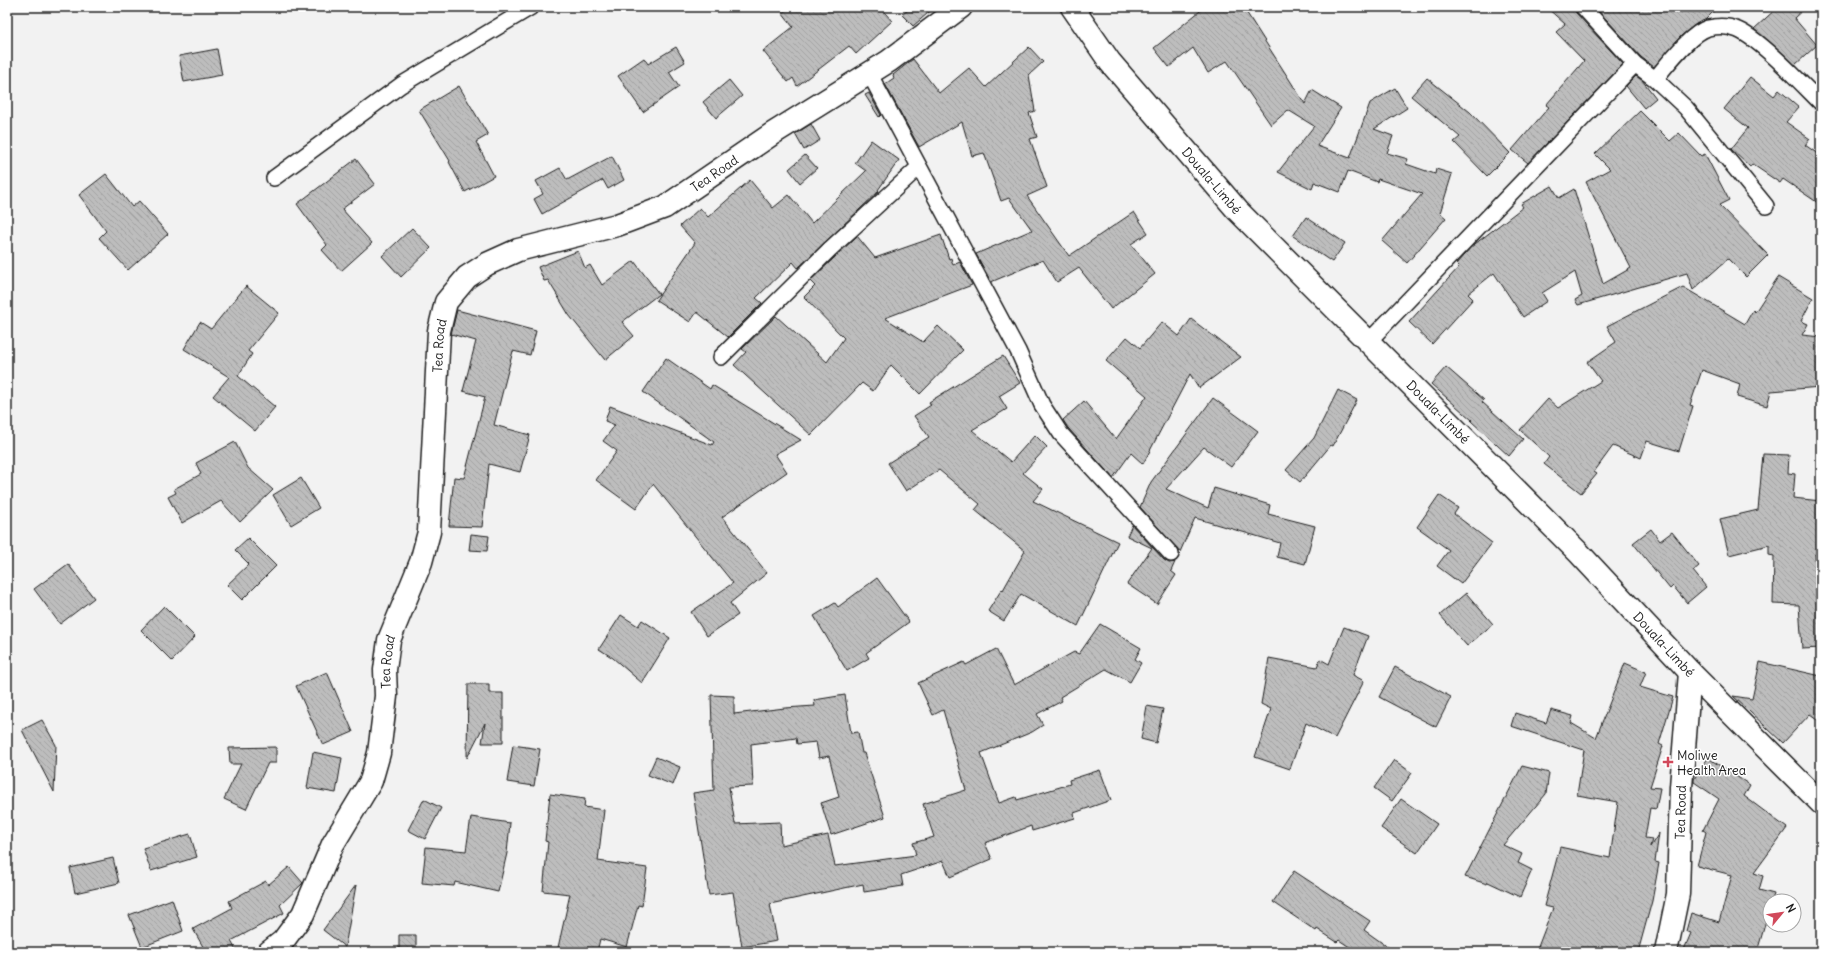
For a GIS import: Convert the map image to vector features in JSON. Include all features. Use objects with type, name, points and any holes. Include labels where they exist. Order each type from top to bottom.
[{"type":"main road","name":"Tea Road","points":[[269,952],[284,941],[303,914],[333,844],[371,781],[379,753],[386,696],[385,670],[389,640],[421,562],[429,532],[439,331],[446,302],[468,277],[487,264],[512,253],[617,225],[665,207],[772,134],[889,61],[961,7]]},
{"type":"main road","name":"Douala-Limbé","points":[[1072,7],[1110,62],[1238,210],[1579,553],[1690,672],[1821,803]]},
{"type":"main road","name":"Tea Road","points":[[1666,952],[1678,894],[1681,787],[1690,672]]},
{"type":"street","points":[[274,178],[401,85],[532,7]]},
{"type":"street","points":[[1583,7],[1635,64],[1655,78],[1686,108],[1766,206]]},
{"type":"street","points":[[1655,78],[1688,42],[1707,28],[1724,26],[1738,30],[1757,42],[1821,103]]},
{"type":"street","points":[[1368,342],[1635,64]]},
{"type":"street","points":[[869,73],[1018,351],[1042,405],[1061,434],[1171,554]]},
{"type":"street","points":[[721,357],[830,249],[919,167]]},
{"type":"building","points":[[790,7],[880,7],[892,21],[856,54],[849,46],[797,86],[793,78],[788,82],[763,51],[793,27],[782,13]]},
{"type":"building","points":[[911,7],[935,7],[913,26],[902,15]]},
{"type":"building","points":[[1205,7],[1243,7],[1305,104],[1312,90],[1341,108],[1317,146],[1350,158],[1370,103],[1395,88],[1407,108],[1374,129],[1393,136],[1387,153],[1408,159],[1406,164],[1435,174],[1436,169],[1452,174],[1440,213],[1446,218],[1407,263],[1382,241],[1422,194],[1378,179],[1377,182],[1348,171],[1340,192],[1314,182],[1312,189],[1278,172],[1314,126],[1288,110],[1271,125],[1227,61],[1208,73],[1193,48],[1169,67],[1154,48]]},
{"type":"building","points":[[1546,7],[1574,7],[1576,13],[1623,64],[1528,163],[1512,150],[1549,107],[1546,105],[1584,61],[1556,32],[1565,24]]},
{"type":"building","points":[[1595,7],[1718,7],[1705,20],[1696,24],[1681,36],[1654,67],[1641,57]]},
{"type":"building","points":[[1778,7],[1806,7],[1794,18],[1817,45],[1795,65],[1754,29]]},
{"type":"building","points":[[676,47],[685,62],[669,72],[679,87],[643,112],[618,76],[644,58],[648,64]]},
{"type":"building","points":[[1029,47],[1043,62],[1029,75],[1035,111],[1029,113],[1037,137],[1030,139],[1047,187],[1027,196],[1069,256],[1134,212],[1148,233],[1131,244],[1155,274],[1111,309],[1079,268],[1057,282],[1043,260],[991,282],[976,254],[1032,230],[1009,198],[1001,201],[984,153],[972,156],[962,122],[919,147],[885,84],[894,78],[893,75],[913,59],[939,93],[969,68],[986,87]]},
{"type":"building","points":[[217,49],[222,75],[184,82],[179,56]]},
{"type":"building","points":[[1636,76],[1642,80],[1656,98],[1644,108],[1626,86]]},
{"type":"building","points":[[1750,77],[1774,96],[1779,90],[1799,107],[1786,122],[1810,139],[1805,145],[1821,156],[1821,205],[1783,179],[1780,183],[1752,164],[1750,167],[1731,149],[1748,128],[1724,109]]},
{"type":"building","points":[[1427,78],[1470,112],[1510,153],[1487,176],[1454,142],[1460,137],[1411,96]]},
{"type":"building","points":[[729,80],[742,96],[716,118],[703,102]]},
{"type":"building","points":[[459,86],[488,135],[476,142],[494,176],[465,192],[449,162],[450,161],[419,110]]},
{"type":"building","points":[[869,93],[881,115],[879,117],[865,95]]},
{"type":"building","points":[[1640,111],[1670,141],[1679,133],[1701,156],[1705,154],[1729,200],[1719,205],[1768,255],[1746,277],[1728,259],[1693,290],[1687,273],[1578,305],[1575,300],[1582,296],[1575,272],[1542,293],[1547,301],[1523,317],[1494,273],[1468,294],[1473,299],[1432,344],[1409,322],[1459,267],[1456,264],[1471,247],[1523,207],[1521,204],[1552,186],[1559,198],[1574,189],[1603,284],[1631,268],[1586,182],[1610,169],[1595,154]]},
{"type":"building","points":[[811,124],[820,140],[804,150],[795,134]]},
{"type":"building","points":[[871,140],[899,160],[878,190],[879,191],[798,268],[793,262],[756,298],[762,303],[728,337],[697,312],[690,322],[656,300],[695,243],[680,226],[700,208],[708,217],[750,180],[773,208],[789,195],[812,223],[866,171],[855,163]]},
{"type":"building","points":[[805,155],[817,168],[800,183],[789,169]]},
{"type":"building","points":[[612,156],[624,180],[608,189],[603,180],[542,214],[534,199],[543,194],[536,181],[560,168],[567,180]]},
{"type":"building","points":[[356,159],[375,184],[342,209],[372,243],[341,271],[322,250],[327,245],[297,204]]},
{"type":"building","points":[[106,174],[132,207],[139,201],[168,234],[128,270],[99,238],[106,231],[79,195]]},
{"type":"building","points":[[1306,217],[1345,243],[1332,262],[1293,236]]},
{"type":"building","points":[[412,228],[431,248],[401,277],[382,256]]},
{"type":"building","points":[[941,235],[949,259],[951,258],[953,265],[960,262],[972,285],[885,318],[923,342],[938,326],[963,350],[920,394],[891,365],[873,391],[862,383],[811,435],[734,365],[746,352],[742,349],[776,316],[827,362],[844,338],[804,297],[815,286],[810,281],[857,236],[875,258]]},
{"type":"building","points":[[578,251],[585,268],[590,265],[602,285],[634,261],[659,294],[622,322],[634,336],[605,360],[569,315],[548,280],[544,281],[538,267]]},
{"type":"building","points":[[1778,277],[1813,298],[1801,321],[1808,324],[1802,335],[1821,337],[1821,387],[1771,391],[1767,406],[1737,397],[1740,384],[1702,370],[1690,405],[1693,406],[1679,451],[1647,441],[1641,458],[1613,446],[1594,472],[1597,474],[1581,493],[1544,464],[1549,457],[1520,430],[1548,399],[1558,408],[1601,381],[1587,362],[1616,342],[1607,326],[1683,287],[1745,324],[1753,310],[1755,312]]},
{"type":"building","points":[[246,286],[279,313],[248,351],[252,354],[238,376],[275,407],[255,431],[213,396],[229,377],[184,349],[200,322],[211,329]]},
{"type":"building","points":[[457,310],[536,331],[530,355],[513,351],[494,425],[530,435],[520,472],[489,464],[482,527],[449,526],[454,477],[464,478],[485,397],[463,391],[476,341],[451,334]]},
{"type":"building","points":[[1191,319],[1241,357],[1199,388],[1190,374],[1143,464],[1131,453],[1113,478],[1068,428],[1063,420],[1084,401],[1116,439],[1147,396],[1106,361],[1127,337],[1140,348],[1162,322],[1179,336]]},
{"type":"building","points":[[1003,356],[1020,383],[999,396],[1007,409],[972,430],[1011,462],[1035,435],[1047,447],[1023,473],[1043,489],[1033,501],[1118,542],[1078,626],[1021,594],[1004,621],[988,611],[1002,589],[1003,590],[1025,551],[975,510],[980,504],[939,470],[906,491],[888,463],[929,437],[914,416],[931,405],[929,402]]},
{"type":"building","points":[[666,358],[710,389],[712,385],[801,440],[775,454],[787,472],[722,517],[767,573],[730,603],[738,615],[707,636],[691,612],[733,583],[653,484],[636,509],[596,480],[617,451],[603,441],[615,425],[605,421],[610,406],[712,445],[714,442],[643,392]]},
{"type":"building","points":[[1446,367],[1484,400],[1482,402],[1523,439],[1509,456],[1471,421],[1472,420],[1431,384]]},
{"type":"building","points":[[1338,390],[1357,400],[1333,446],[1331,445],[1300,482],[1286,470],[1314,438]]},
{"type":"building","points":[[1213,398],[1258,431],[1231,467],[1204,447],[1166,489],[1208,508],[1214,488],[1270,505],[1268,514],[1315,526],[1305,564],[1277,557],[1280,543],[1195,518],[1180,552],[1140,507],[1151,482]]},
{"type":"building","points":[[235,442],[248,468],[273,490],[240,522],[221,501],[182,523],[168,497],[176,493],[174,489],[201,474],[196,463]]},
{"type":"building","points":[[1763,454],[1789,455],[1788,473],[1795,474],[1793,498],[1821,501],[1821,553],[1815,554],[1818,593],[1821,593],[1821,648],[1802,649],[1799,605],[1773,604],[1774,556],[1769,555],[1769,545],[1729,555],[1720,519],[1758,510]]},
{"type":"building","points":[[301,478],[319,508],[291,525],[273,495]]},
{"type":"building","points":[[1439,495],[1458,508],[1454,514],[1492,543],[1461,584],[1437,566],[1449,550],[1417,527]]},
{"type":"building","points":[[1132,525],[1164,560],[1169,563],[1175,562],[1171,571],[1176,575],[1157,604],[1127,584],[1152,548],[1127,536]]},
{"type":"building","points":[[1651,529],[1660,541],[1672,532],[1699,566],[1693,571],[1706,587],[1687,603],[1673,586],[1670,589],[1633,543]]},
{"type":"building","points":[[471,534],[489,536],[487,551],[469,550]]},
{"type":"building","points":[[248,538],[276,566],[242,600],[227,585],[249,564],[235,550]]},
{"type":"building","points":[[68,564],[94,598],[60,624],[34,589]]},
{"type":"building","points":[[877,578],[909,622],[866,653],[869,658],[847,671],[814,616],[835,603],[838,607]]},
{"type":"building","points":[[1466,593],[1493,624],[1467,646],[1440,615]]},
{"type":"building","points":[[164,606],[195,637],[172,661],[141,630]]},
{"type":"building","points":[[621,615],[638,626],[642,620],[670,638],[642,683],[613,658],[599,649]]},
{"type":"building","points":[[1100,624],[1141,648],[1135,659],[1141,663],[1130,682],[1106,669],[1060,697],[1062,701],[1037,714],[1043,725],[1032,732],[981,753],[999,803],[1016,797],[1017,800],[1070,784],[1069,780],[1100,770],[1111,800],[1074,813],[1075,818],[1032,831],[1031,826],[985,843],[992,859],[950,877],[943,861],[901,875],[903,886],[864,892],[863,884],[770,904],[777,941],[742,947],[733,892],[709,895],[693,793],[714,790],[711,695],[734,696],[734,714],[815,706],[814,700],[845,695],[851,733],[858,732],[862,753],[864,753],[885,817],[831,835],[821,803],[839,797],[829,756],[819,758],[816,742],[797,744],[796,738],[751,744],[753,786],[729,787],[735,824],[780,822],[781,845],[828,835],[835,866],[916,855],[913,843],[934,837],[923,804],[966,790],[943,710],[933,715],[918,683],[964,662],[966,665],[996,649],[1014,685],[1074,652],[1079,654]]},
{"type":"building","points":[[1344,627],[1368,636],[1353,675],[1364,681],[1335,738],[1306,723],[1290,769],[1255,757],[1271,709],[1261,704],[1269,658],[1317,667],[1320,659],[1329,664]]},
{"type":"building","points":[[1760,662],[1821,676],[1821,722],[1810,714],[1783,743],[1733,696],[1752,699]]},
{"type":"building","points":[[1625,663],[1646,672],[1640,687],[1673,697],[1659,744],[1663,746],[1650,787],[1660,788],[1656,809],[1650,808],[1645,838],[1652,839],[1650,847],[1659,833],[1655,862],[1659,863],[1652,901],[1638,952],[1536,952],[1553,908],[1544,906],[1560,847],[1610,858],[1618,802],[1577,795],[1584,750],[1511,726],[1515,713],[1546,723],[1551,710],[1573,716],[1571,723],[1596,738]]},
{"type":"building","points":[[1395,667],[1451,697],[1436,727],[1379,697]]},
{"type":"building","points":[[327,672],[353,732],[323,745],[296,686]]},
{"type":"building","points":[[468,684],[489,684],[489,693],[503,693],[503,743],[482,743],[485,723],[467,758]]},
{"type":"building","points":[[1147,706],[1163,709],[1156,743],[1141,739]]},
{"type":"building","points":[[42,720],[56,745],[54,792],[22,730]]},
{"type":"building","points":[[513,745],[540,749],[534,786],[507,782]]},
{"type":"building","points":[[276,747],[276,763],[268,763],[246,809],[224,799],[241,764],[230,764],[229,748]]},
{"type":"building","points":[[313,752],[342,758],[336,793],[307,788]]},
{"type":"building","points":[[656,757],[680,767],[673,785],[648,775]]},
{"type":"building","points":[[1708,758],[1750,785],[1744,796],[1787,828],[1754,873],[1763,876],[1759,890],[1770,893],[1762,893],[1762,933],[1757,952],[1683,952],[1691,933],[1686,931],[1691,913],[1719,922],[1732,875],[1697,866],[1706,832],[1703,830],[1719,799],[1694,782],[1694,779]]},
{"type":"building","points":[[1394,760],[1412,773],[1392,801],[1374,788]]},
{"type":"building","points":[[1522,766],[1549,773],[1546,794],[1503,845],[1522,854],[1518,863],[1532,870],[1520,897],[1488,882],[1487,884],[1465,877]]},
{"type":"building","points":[[550,794],[585,799],[584,807],[604,810],[598,861],[647,868],[642,906],[638,905],[627,947],[600,939],[597,952],[557,952],[570,894],[543,891],[548,842],[545,841]]},
{"type":"building","points":[[424,799],[441,808],[425,839],[408,830]]},
{"type":"building","points":[[1401,799],[1437,824],[1417,853],[1381,828]]},
{"type":"building","points":[[471,817],[510,823],[507,853],[498,892],[455,882],[454,886],[422,883],[426,847],[466,851]]},
{"type":"building","points":[[190,834],[197,857],[151,871],[143,848]]},
{"type":"building","points":[[113,858],[119,883],[75,893],[70,868]]},
{"type":"building","points":[[289,867],[303,883],[280,905],[284,913],[231,941],[237,952],[206,952],[193,929],[232,908],[229,901],[266,881],[268,885]]},
{"type":"building","points":[[1294,871],[1370,921],[1364,930],[1395,952],[1357,952],[1339,940],[1337,942],[1317,929],[1316,931],[1273,902]]},
{"type":"building","points":[[356,885],[345,947],[323,930]]},
{"type":"building","points":[[172,899],[183,931],[142,947],[129,915]]},
{"type":"building","points":[[399,935],[416,935],[416,952],[399,952]]},
{"type":"place","name":"Moliwe Health Area","points":[[1668,762]]}]
